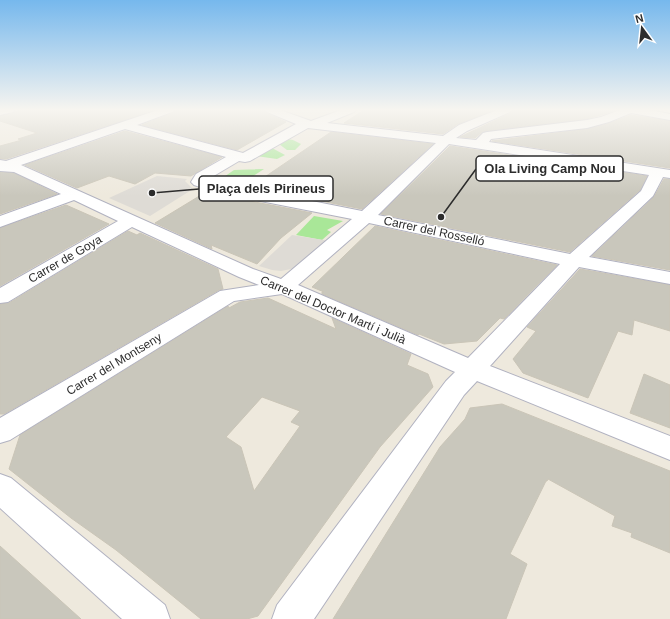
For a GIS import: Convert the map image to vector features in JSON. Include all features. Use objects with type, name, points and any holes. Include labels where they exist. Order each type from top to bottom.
[{"type":"street","points":[[2,166],[83,139]]},
{"type":"street","points":[[176,139],[245,158],[281,139]]},
{"type":"street","points":[[436,139],[479,144],[664,173]]},
{"type":"street","points":[[479,144],[483,139]]},
{"type":"street","points":[[284,287],[365,217],[446,140]]},
{"type":"street","name":"Carrer del Rosselló","points":[[236,155],[234,158],[201,177],[199,182],[215,187],[574,261],[670,278]]},
{"type":"street","name":"Carrer del Doctor Martí i Julià","points":[[2,166],[19,169],[246,273],[284,287],[471,370],[670,448]]},
{"type":"street","points":[[291,619],[455,388],[574,261],[647,193],[664,173]]},
{"type":"street","points":[[0,222],[74,195]]},
{"type":"street","name":"Carrer de Goya","points":[[0,297],[130,221]]},
{"type":"street","name":"Carrer del Montseny","points":[[0,432],[228,296],[246,273]]},
{"type":"street","name":"Carrer del Montseny","points":[[228,296],[284,287]]},
{"type":"street","points":[[0,488],[151,619]]},
{"type":"green space","points":[[287,139],[301,144],[295,150],[287,150],[279,144]]},
{"type":"green space","points":[[272,148],[285,155],[277,159],[256,156]]},
{"type":"green space","points":[[264,169],[238,186],[218,181],[234,170]]},
{"type":"green space","points":[[314,216],[343,221],[327,230],[331,232],[322,240],[296,235]]},
{"type":"shaded area","points":[[157,176],[187,179],[185,181],[193,189],[150,216],[109,198]]},
{"type":"shaded area","points":[[292,235],[330,241],[296,268],[281,271],[259,266]]},
{"type":"building","points":[[18,139],[67,139],[6,159],[0,159],[0,146],[22,140]]},
{"type":"building","points":[[102,139],[154,139],[222,157],[191,176],[155,173],[135,184],[109,176],[77,188],[25,165]]},
{"type":"building","points":[[195,139],[256,139],[237,150]]},
{"type":"building","points":[[321,139],[390,139],[433,144],[362,209],[250,187]]},
{"type":"building","points":[[509,139],[670,139],[670,168],[492,141]]},
{"type":"building","points":[[450,146],[647,176],[640,190],[570,252],[381,214]]},
{"type":"building","points":[[0,172],[14,173],[57,194],[0,214]]},
{"type":"building","points":[[664,179],[670,179],[670,270],[592,256],[654,197]]},
{"type":"building","points":[[206,192],[312,213],[281,238],[257,264],[211,245],[212,249],[155,223]]},
{"type":"building","points":[[66,205],[109,224],[0,286],[0,228]]},
{"type":"building","points":[[375,226],[557,265],[504,319],[500,318],[477,341],[444,344],[419,334],[418,335],[322,294],[322,292],[324,292],[312,287]]},
{"type":"building","points":[[128,231],[137,235],[140,233],[218,269],[223,289],[4,414],[0,414],[0,304],[9,303]]},
{"type":"building","points":[[580,269],[670,285],[670,331],[634,320],[632,335],[618,331],[588,398],[523,373],[513,359],[536,331],[527,327]]},
{"type":"building","points":[[268,298],[336,329],[332,318],[411,354],[407,365],[428,374],[433,387],[380,447],[258,616],[247,619],[201,619],[116,550],[71,518],[9,469],[20,435],[228,306],[229,308],[240,302]],"holes":[[[262,397],[300,411],[291,422],[300,426],[254,491],[241,447],[226,437]]]},
{"type":"building","points":[[644,374],[670,385],[670,428],[630,413]]},
{"type":"building","points":[[502,404],[670,471],[670,553],[631,537],[632,533],[612,526],[615,516],[548,479],[510,554],[527,564],[506,619],[333,619],[440,447],[465,419],[470,408]]},
{"type":"building","points":[[0,546],[81,619],[0,619]]},
{"type":"place","name":"Plaça dels Pirineus","points":[[152,193]]},
{"type":"place","name":"Ola Living Camp Nou","points":[[441,217]]}]
